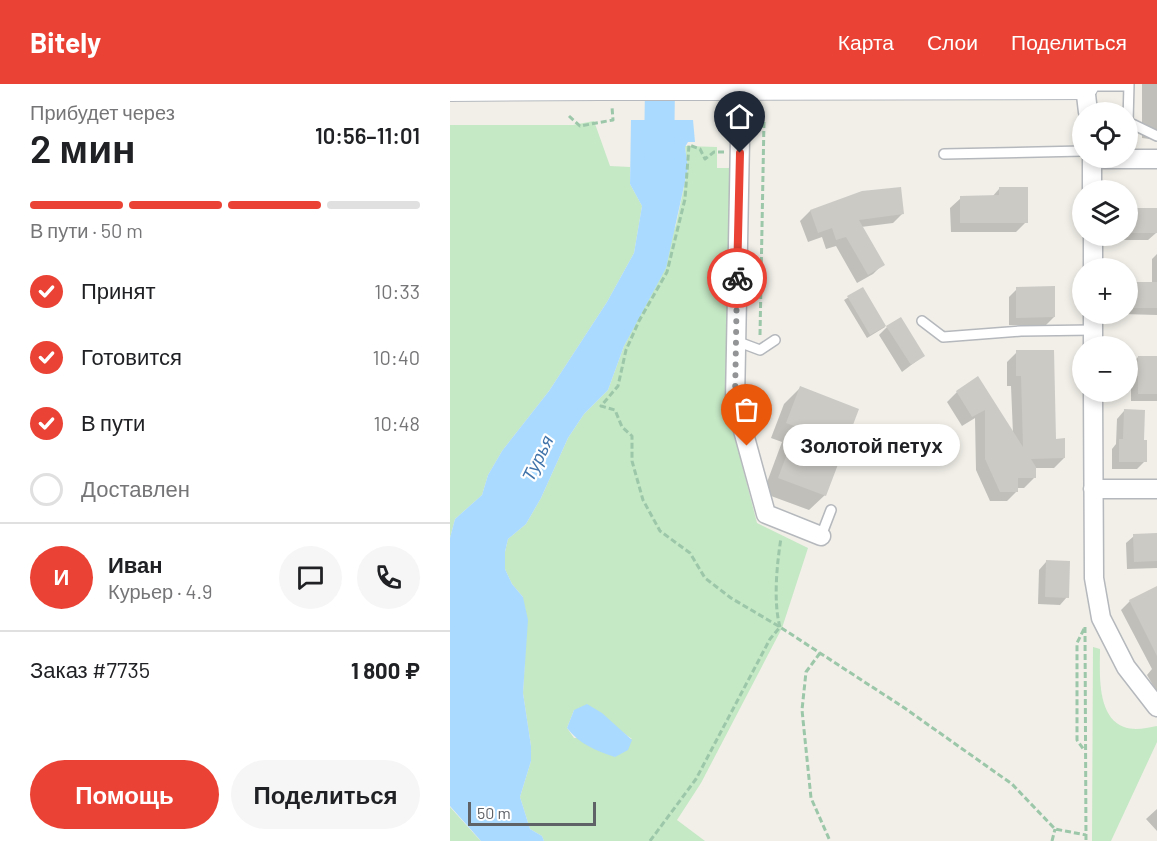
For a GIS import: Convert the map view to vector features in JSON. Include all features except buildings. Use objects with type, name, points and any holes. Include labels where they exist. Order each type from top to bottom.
[{"type":"main road","points":[[450,88],[1085,85]]},
{"type":"street","points":[[1085,85],[1087,102]]},
{"type":"street","points":[[741,87],[735,401],[766,514],[821,536]]},
{"type":"street","points":[[1138,158],[1157,159]]},
{"type":"street","points":[[1093,402],[1094,578],[1101,618],[1126,667],[1157,707]]},
{"type":"street","points":[[1093,489],[1157,489]]},
{"type":"lane","points":[[1085,85],[1128,85],[1128,122],[1157,136]]},
{"type":"lane","points":[[944,154],[1072,156]]},
{"type":"lane","points":[[922,321],[944,337],[1021,331],[1093,330]]},
{"type":"lane","points":[[736,341],[760,350],[775,340]]},
{"type":"lane","points":[[821,536],[831,510]]},
{"type":"path","points":[[569,116],[580,126],[612,120]]},
{"type":"path","points":[[760,350],[764,120]]},
{"type":"path","points":[[714,152],[705,159],[700,149],[689,145],[685,199],[667,272],[639,321],[626,350],[618,386],[601,406],[615,410],[622,427],[632,436],[632,461],[643,500],[660,531],[690,553],[705,578],[731,598],[903,707],[1012,784],[1055,829],[1086,835]]},
{"type":"path","points":[[650,841],[696,779],[770,639],[780,627],[777,593],[785,522]]},
{"type":"path","points":[[1085,627],[1077,643],[1077,740],[1086,752]]},
{"type":"path","points":[[1085,644],[1086,841]]},
{"type":"path","points":[[820,653],[806,672],[802,710],[811,798],[830,841]]},
{"type":"path","points":[[1052,841],[1055,829]]},
{"type":"green space","points":[[594,121],[610,166],[630,167],[630,184],[642,206],[634,253],[607,302],[549,391],[502,451],[488,475],[482,495],[455,519],[450,538],[450,125],[573,125]]},
{"type":"green space","points":[[685,146],[717,147],[717,168],[734,168],[726,403],[757,523],[808,548],[782,628],[701,783],[677,820],[705,841],[544,841],[542,836],[530,829],[520,797],[531,761],[523,693],[525,658],[523,597],[512,584],[505,569],[505,552],[508,539],[526,524],[541,498],[568,438],[584,414],[608,390],[624,346],[676,225],[688,168]],"holes":[[[574,710],[618,729],[632,739],[574,738],[567,728]]]},
{"type":"green space","points":[[1093,647],[1100,649],[1100,681],[1108,714],[1115,722],[1128,728],[1140,729],[1157,726],[1157,742],[1111,841],[1092,841]]},
{"type":"green space","points":[[450,807],[477,837],[481,841],[450,841]]},
{"type":"water","points":[[631,120],[693,120],[695,142],[688,142],[685,147],[688,168],[666,268],[624,346],[608,390],[584,414],[568,438],[541,498],[526,524],[508,539],[505,569],[512,584],[523,597],[528,620],[523,693],[531,761],[520,797],[530,829],[542,836],[544,841],[481,841],[450,806],[450,538],[455,519],[482,495],[488,475],[502,451],[549,391],[607,302],[634,253],[642,206],[630,184]]},
{"type":"water","points":[[587,704],[602,713],[632,740],[628,750],[615,757],[589,746],[572,734],[567,728],[574,710]]},
{"type":"waterway","name":"Турья","points":[[659,162],[660,84]]},
{"type":"way so far","points":[[737,278],[735,401],[747,446]]},
{"type":"place","name":"Золотой петух","points":[[747,446]]},
{"type":"route","points":[[737,278],[740,153]]}]
